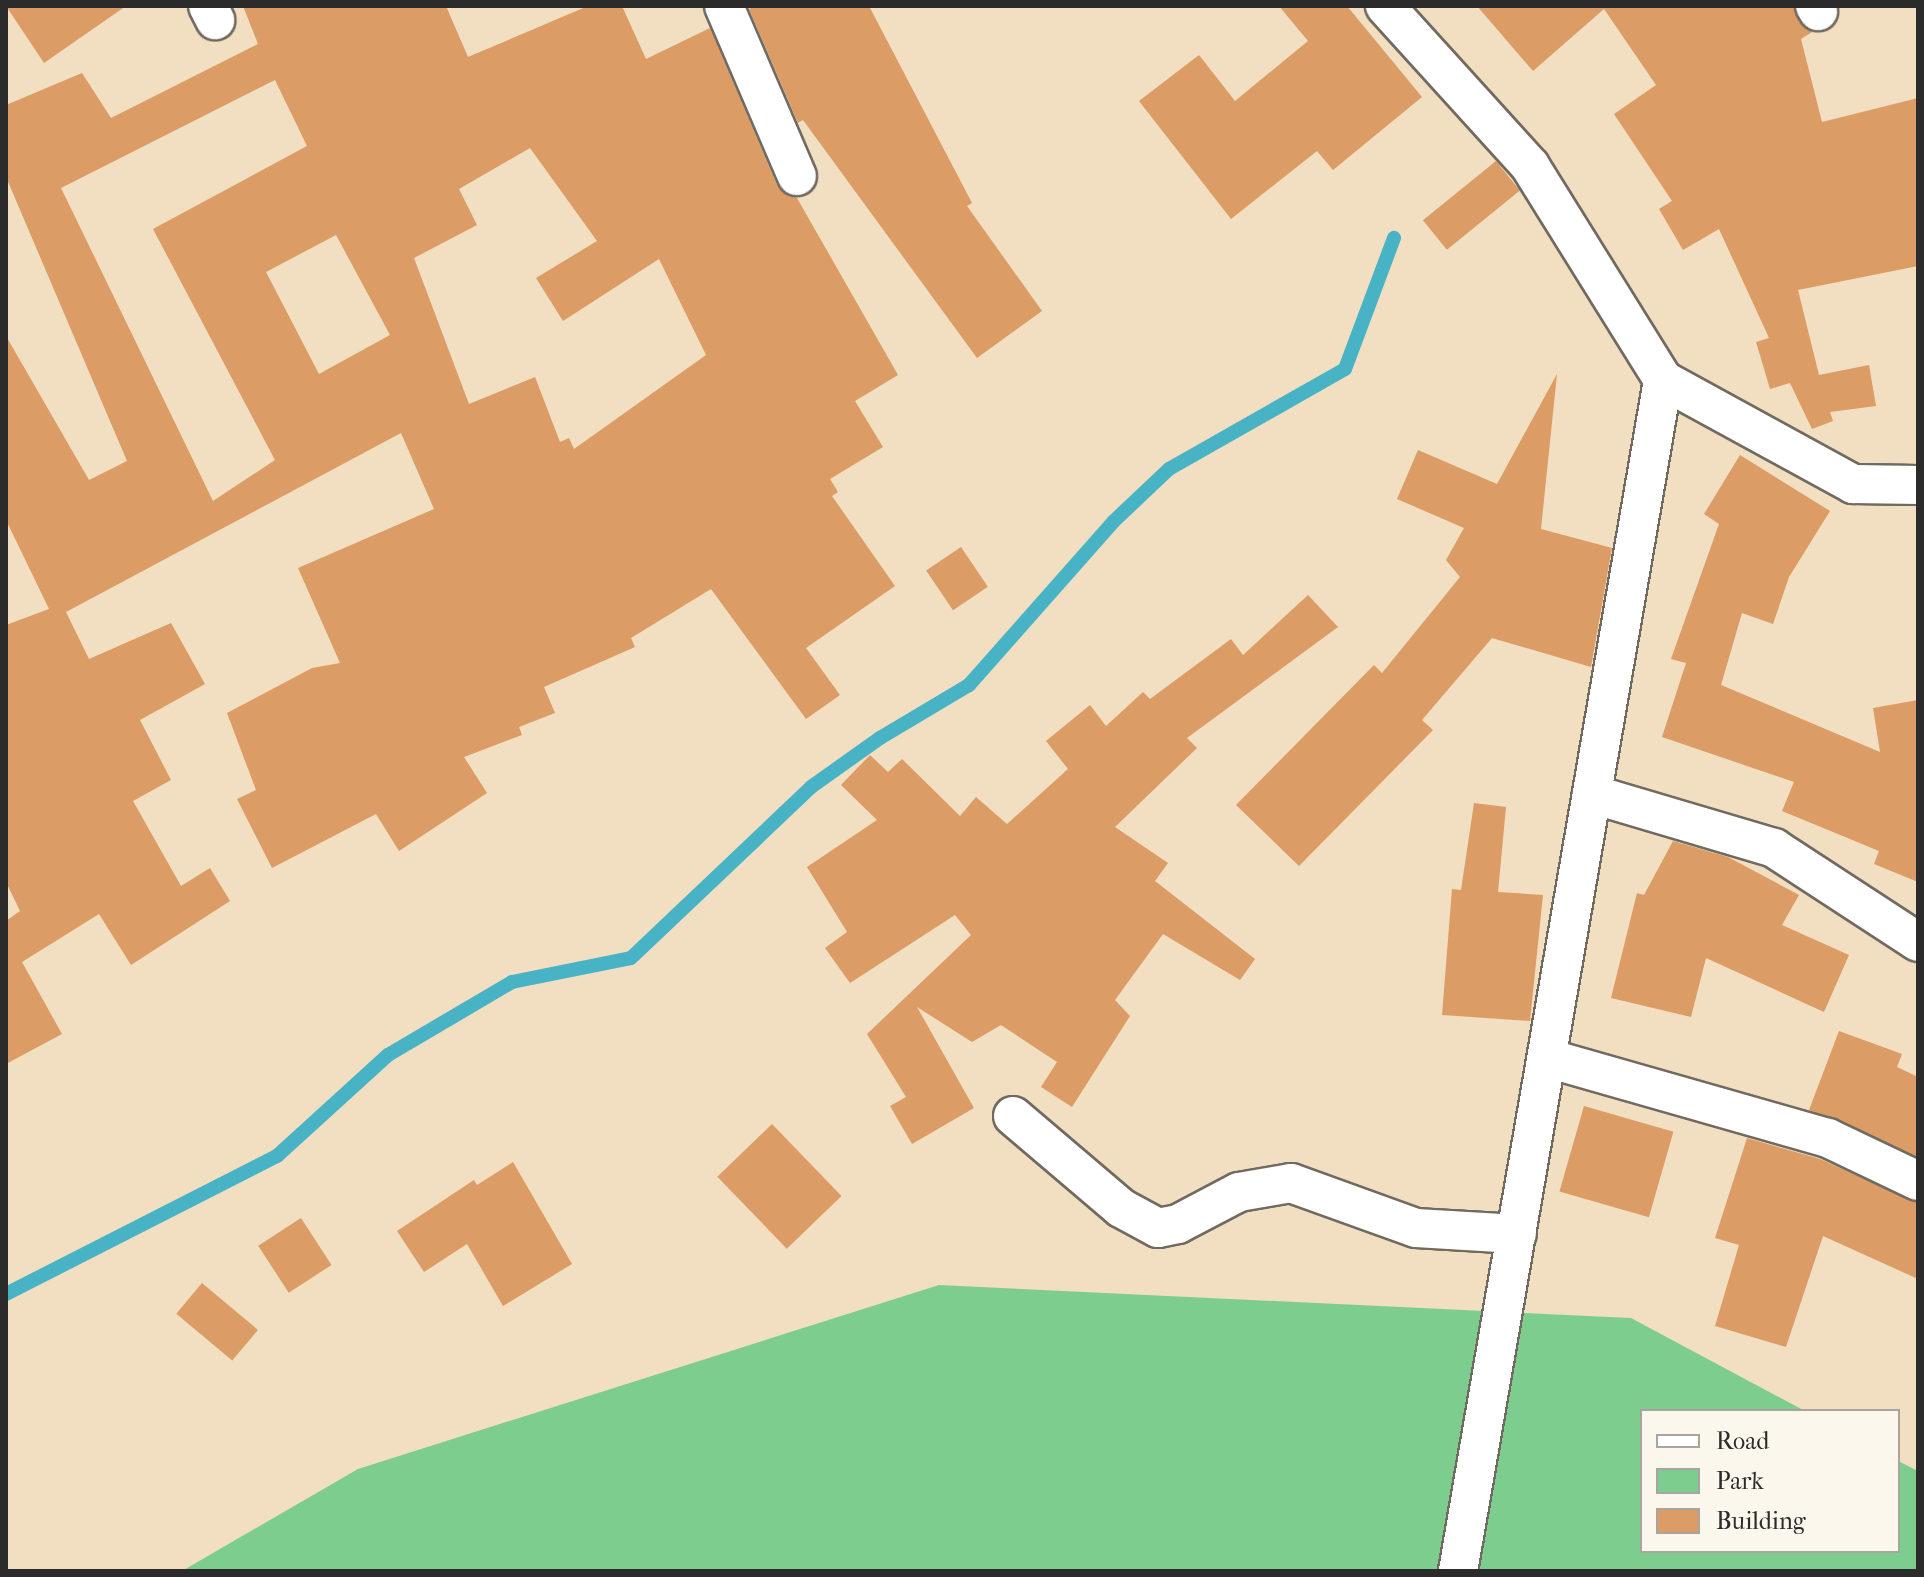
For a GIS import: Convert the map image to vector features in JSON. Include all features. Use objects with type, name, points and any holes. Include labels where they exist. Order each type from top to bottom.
[{"type":"street","points":[[724,6],[797,176]]},
{"type":"street","points":[[1385,6],[1530,166],[1663,380],[1853,484],[1918,485]]},
{"type":"street","points":[[1458,1571],[1663,380]]},
{"type":"street","points":[[1592,794],[1774,848],[1918,942]]},
{"type":"street","points":[[1547,1058],[1828,1138],[1918,1181]]},
{"type":"street","points":[[1013,1116],[1121,1208],[1158,1228],[1178,1224],[1239,1192],[1291,1183],[1416,1228],[1517,1234]]},
{"type":"green space","points":[[939,1285],[1631,1318],[1801,1409],[1640,1409],[1640,1553],[1900,1553],[1900,1462],[1918,1471],[1918,1571],[182,1571],[358,1469]]},
{"type":"building","points":[[6,6],[126,6],[44,63]]},
{"type":"building","points":[[243,6],[446,6],[468,57],[588,6],[622,6],[646,59],[710,28],[777,185],[797,198],[898,375],[855,401],[883,447],[830,479],[838,492],[832,496],[895,586],[806,648],[840,695],[806,719],[711,589],[631,638],[635,647],[544,687],[555,713],[519,727],[522,735],[464,757],[487,793],[399,851],[376,814],[272,868],[237,799],[256,790],[227,713],[312,668],[340,663],[298,568],[434,509],[401,433],[66,612],[89,659],[171,623],[205,684],[140,720],[171,780],[133,801],[181,886],[210,868],[230,901],[131,965],[99,914],[22,962],[62,1034],[6,1064],[6,921],[20,911],[6,882],[6,625],[49,609],[6,520],[6,336],[89,480],[127,461],[6,177],[6,105],[82,73],[111,118],[258,44]],"holes":[[[275,80],[307,146],[153,229],[275,460],[213,501],[61,188]],[[530,148],[597,241],[536,278],[563,321],[659,259],[706,355],[574,449],[569,438],[560,442],[535,377],[469,404],[414,258],[477,225],[459,189]],[[336,235],[390,335],[319,374],[266,272]]]},
{"type":"building","points":[[755,6],[869,6],[972,203],[967,206],[1042,311],[977,358],[803,120],[798,123],[749,9]]},
{"type":"building","points":[[1279,6],[1347,6],[1422,97],[1333,170],[1317,151],[1231,219],[1139,101],[1199,55],[1235,101],[1308,41]]},
{"type":"building","points":[[1477,6],[1793,6],[1799,22],[1812,32],[1801,39],[1822,122],[1918,98],[1918,266],[1798,290],[1819,375],[1869,365],[1876,406],[1830,412],[1833,421],[1812,429],[1790,383],[1770,389],[1756,342],[1769,338],[1719,229],[1683,250],[1659,209],[1672,201],[1614,114],[1656,85],[1604,9],[1533,71]]},
{"type":"building","points":[[1496,161],[1520,191],[1447,250],[1423,220]]},
{"type":"building","points":[[1557,374],[1541,529],[1612,548],[1591,667],[1492,638],[1422,720],[1433,730],[1299,866],[1236,805],[1374,665],[1382,673],[1460,577],[1446,560],[1464,528],[1397,499],[1418,450],[1497,484]]},
{"type":"building","points":[[1740,455],[1830,511],[1789,577],[1773,624],[1742,613],[1721,685],[1880,752],[1873,708],[1918,700],[1918,882],[1874,864],[1879,851],[1782,811],[1794,782],[1662,737],[1686,663],[1671,659],[1719,524],[1704,514]]},
{"type":"building","points":[[961,547],[988,587],[953,610],[926,570]]},
{"type":"building","points":[[1308,595],[1338,627],[1187,738],[1197,748],[1115,827],[1168,863],[1155,881],[1255,959],[1240,980],[1163,934],[1115,1000],[1130,1016],[1072,1107],[1041,1087],[1057,1062],[1001,1025],[972,1042],[917,1007],[974,1108],[912,1144],[890,1106],[906,1097],[867,1034],[971,935],[955,915],[850,983],[825,948],[847,932],[807,867],[877,820],[841,785],[870,755],[888,772],[902,759],[960,816],[976,797],[1007,824],[1068,769],[1046,741],[1090,705],[1106,726],[1143,692],[1150,699],[1231,639],[1243,655]]},
{"type":"building","points":[[1474,803],[1506,807],[1498,892],[1543,895],[1530,1021],[1442,1015],[1452,889],[1461,890]]},
{"type":"building","points":[[1673,841],[1728,857],[1799,895],[1782,925],[1849,955],[1824,1012],[1706,958],[1691,1017],[1611,998],[1637,893],[1644,895]]},
{"type":"building","points":[[1839,1031],[1902,1054],[1897,1067],[1918,1077],[1918,1157],[1809,1110]]},
{"type":"building","points":[[1584,1106],[1673,1132],[1649,1217],[1559,1192]]},
{"type":"building","points":[[772,1124],[841,1196],[787,1249],[717,1177]]},
{"type":"building","points":[[1747,1138],[1820,1159],[1918,1203],[1918,1279],[1823,1236],[1786,1347],[1715,1326],[1739,1245],[1715,1238]]},
{"type":"building","points":[[513,1162],[572,1264],[503,1306],[467,1244],[424,1272],[397,1231],[474,1180],[477,1185]]},
{"type":"building","points":[[301,1218],[331,1265],[289,1293],[258,1246]]},
{"type":"building","points":[[202,1283],[258,1330],[232,1361],[176,1314]]},
{"type":"waterway","points":[[6,1294],[277,1156],[388,1055],[512,982],[631,958],[811,787],[880,738],[969,685],[1114,521],[1169,469],[1345,369],[1394,238]]}]
